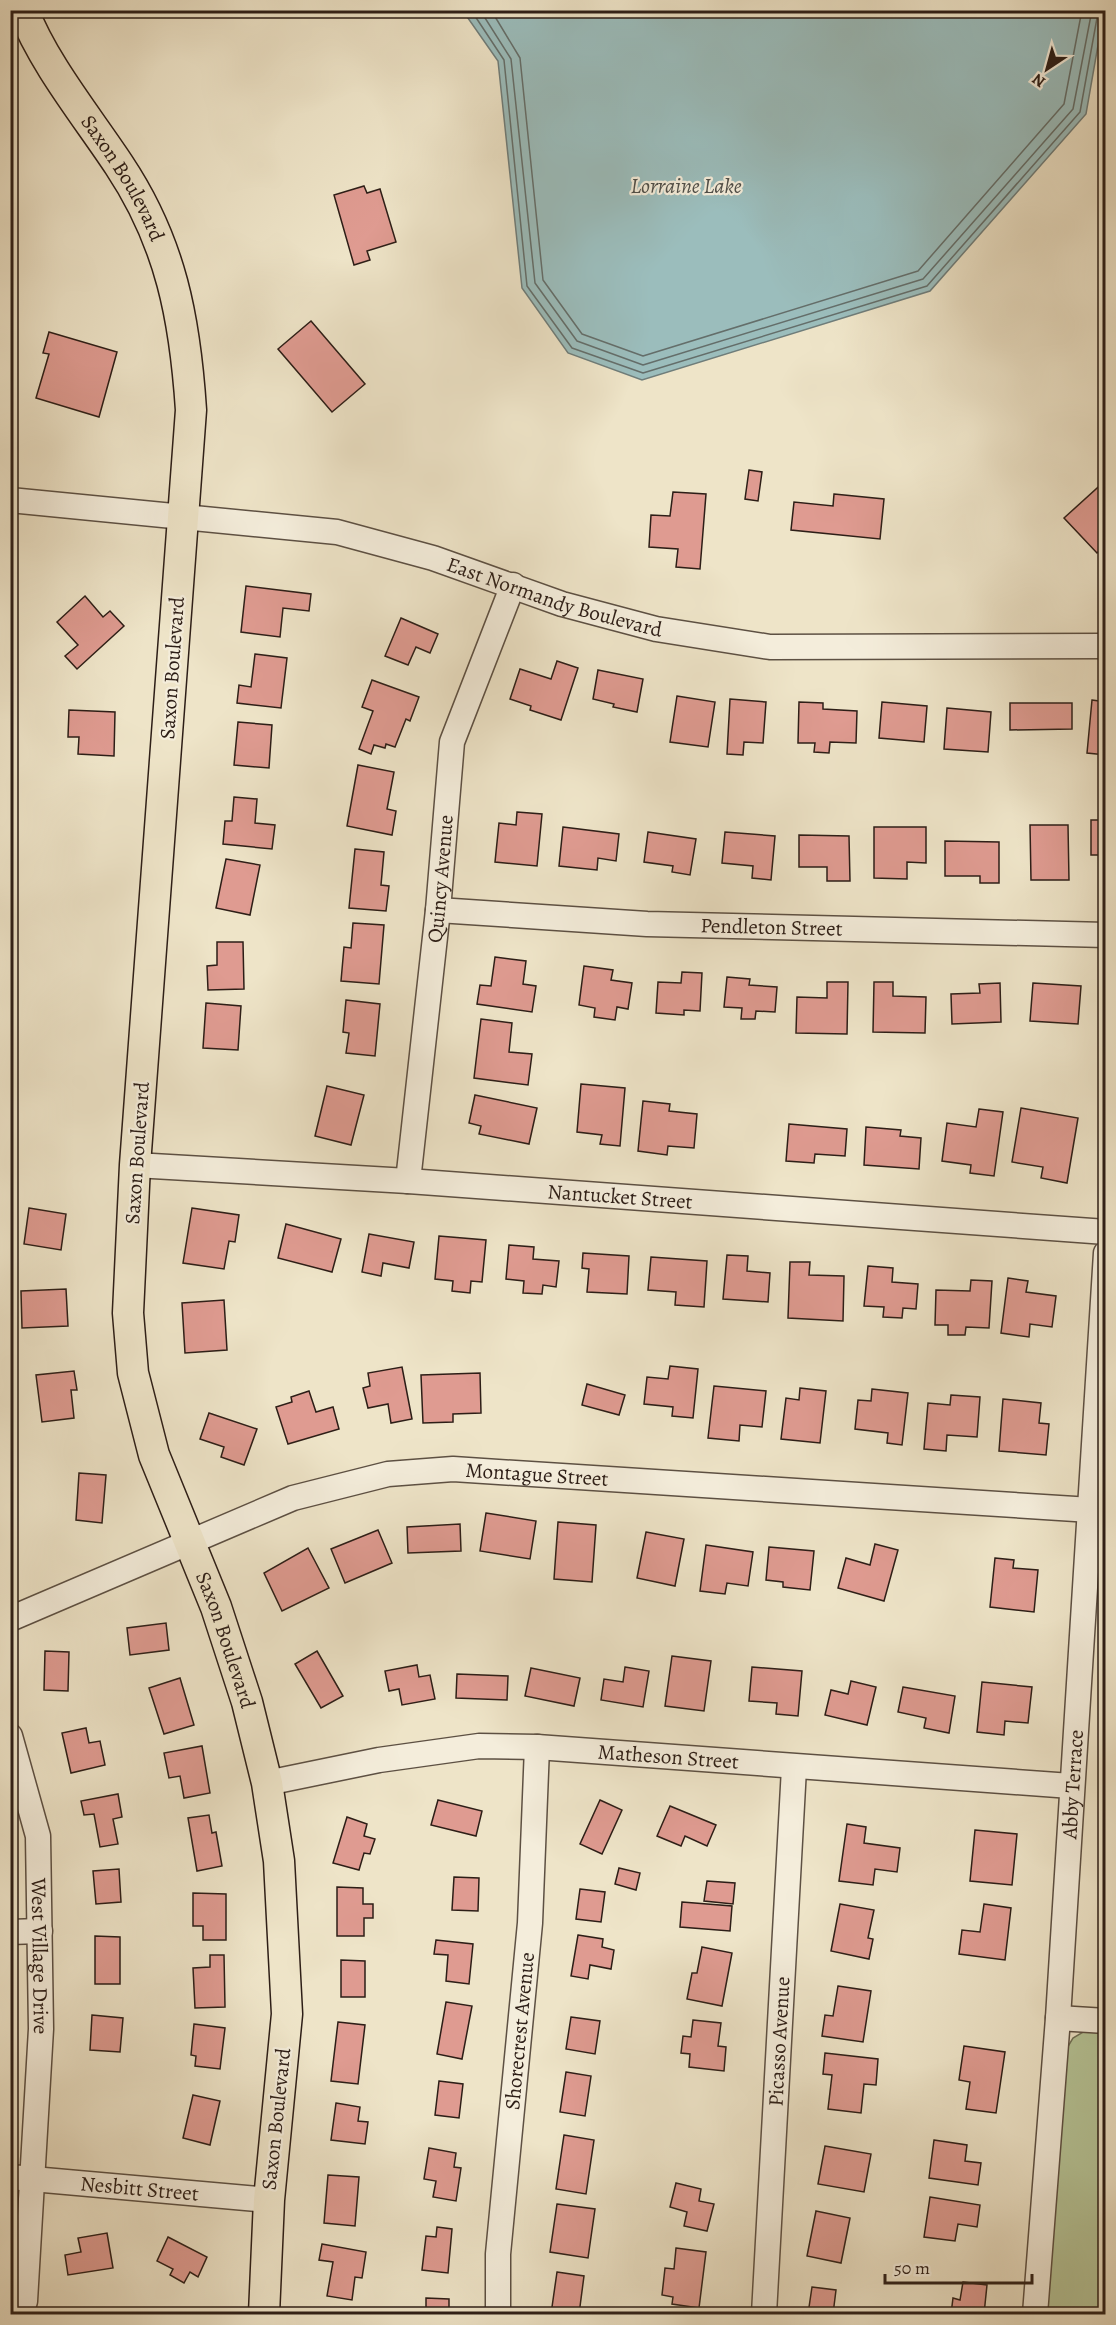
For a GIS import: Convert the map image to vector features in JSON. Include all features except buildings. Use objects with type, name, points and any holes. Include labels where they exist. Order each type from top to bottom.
[{"type":"main road","name":"Saxon Boulevard","points":[[21,21],[121,168],[160,240],[179,300],[187,353],[191,410],[135,1165],[128,1313],[133,1373],[154,1455],[216,1607],[247,1702],[267,1783],[279,1861],[287,2014],[268,2200],[264,2314]]},
{"type":"street","name":"East Normandy Boulevard","points":[[10,500],[183,515],[337,532],[433,558],[562,604],[656,629],[770,647],[1106,646]]},
{"type":"street","name":"Quincy Avenue","points":[[408,1182],[438,910],[452,742],[513,585]]},
{"type":"street","name":"Pendleton Street","points":[[438,910],[646,924],[1106,934]]},
{"type":"street","name":"Nantucket Street","points":[[135,1165],[408,1182],[1106,1232]]},
{"type":"street","name":"Abby Terrace","points":[[1035,2314],[1058,2018],[1106,1253]]},
{"type":"street","name":"Montague Street","points":[[10,1619],[293,1498],[388,1474],[453,1469],[1091,1510]]},
{"type":"street","name":"West Village Drive","points":[[10,1736],[38,1836],[41,2029],[21,2177],[25,2301],[21,2314]]},
{"type":"street","name":"Matheson Street","points":[[267,1783],[379,1760],[479,1746],[537,1747],[794,1768],[1071,1786]]},
{"type":"street","name":"Shorecrest Avenue","points":[[498,2314],[498,2254],[530,1923],[537,1747]]},
{"type":"street","name":"Picasso Avenue","points":[[764,2314],[794,1768]]},
{"type":"street","points":[[10,1932],[39,1931]]},
{"type":"street","points":[[1058,2018],[1106,2021]]},
{"type":"street","name":"Nesbitt Street","points":[[21,2177],[268,2200]]},
{"type":"green space","points":[[1090,2028],[1105,2029],[1105,2314],[1046,2314],[1064,2053],[1073,2038]]},
{"type":"water","name":"Lorraine Lake","points":[[463,11],[1104,11],[1086,114],[930,291],[642,380],[568,353],[522,288],[498,61]]}]
